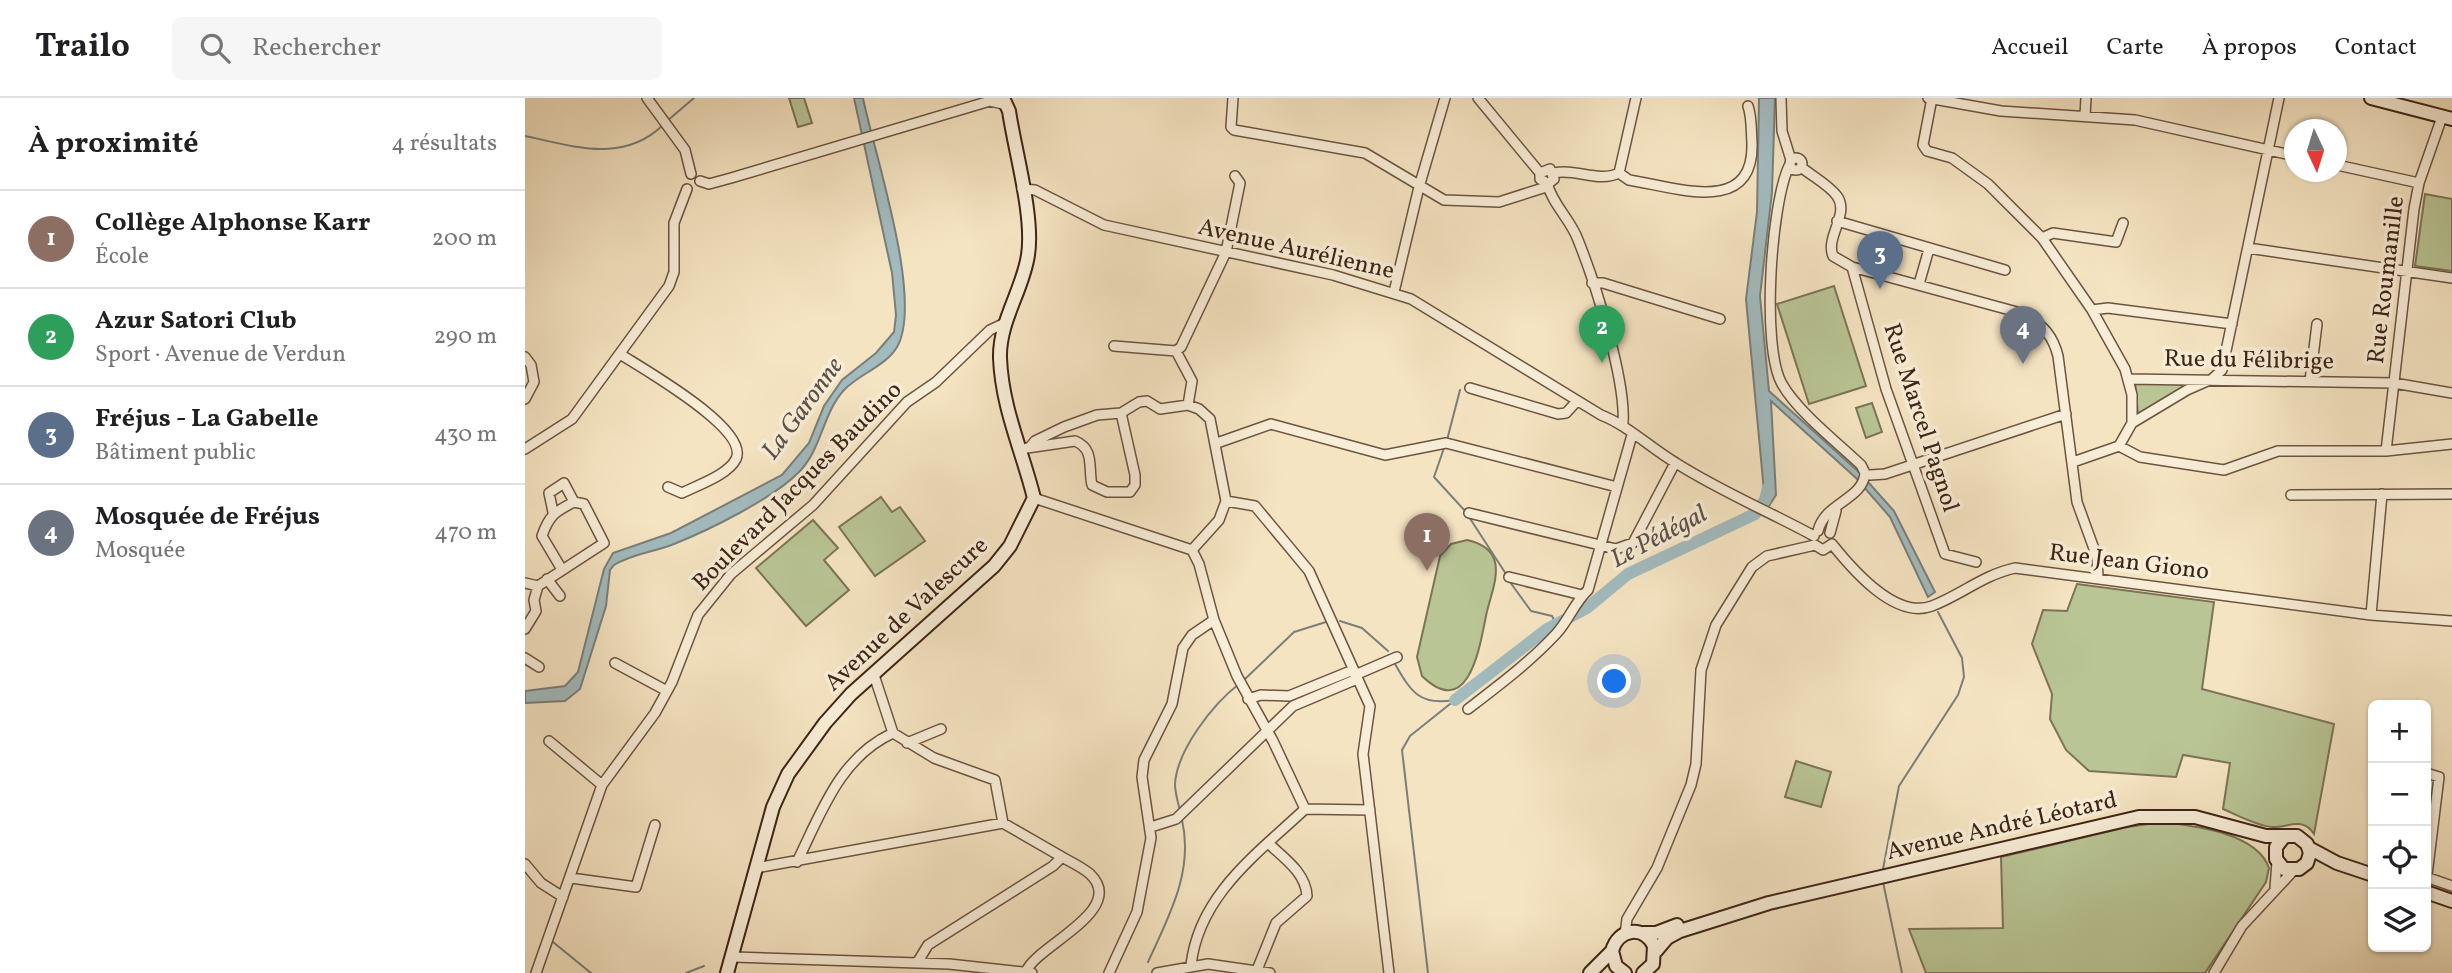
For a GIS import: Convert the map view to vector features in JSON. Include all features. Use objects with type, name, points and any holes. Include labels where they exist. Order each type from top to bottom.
[{"type":"main road","points":[[2371,98],[2449,117]]},
{"type":"main road","points":[[2385,98],[2449,117]]},
{"type":"main road","points":[[1003,102],[1022,189],[1029,250],[1026,268],[1005,323],[1000,355],[1004,398],[1025,448],[1034,498]]},
{"type":"main road","name":"Avenue de Valescure","points":[[727,973],[734,957],[773,807],[788,774],[825,723],[851,694],[993,566],[1010,546],[1034,498]]},
{"type":"main road","name":"Avenue André Léotard","points":[[1625,934],[1656,933],[1684,922],[2140,817],[2195,817],[2245,831],[2284,837]]},
{"type":"main road","name":"Avenue André Léotard","points":[[2245,831],[2276,859]]},
{"type":"main road","points":[[2337,863],[2307,863],[2294,870],[2284,869],[2276,859],[2277,843],[2284,837],[2301,838],[2309,848],[2337,863],[2368,872]]},
{"type":"main road","points":[[2307,863],[2309,848]]},
{"type":"main road","points":[[2431,894],[2452,901]]},
{"type":"main road","name":"Avenue André Léotard","points":[[1656,951],[1667,938],[1680,930],[1769,903]]},
{"type":"main road","points":[[1641,933],[1652,941],[1656,951],[1653,964],[1643,973]]},
{"type":"main road","points":[[1590,973],[1625,934]]},
{"type":"main road","points":[[1598,973],[1622,971],[1612,951]]},
{"type":"street","points":[[647,98],[685,150],[691,174],[699,181],[716,182],[872,136],[1003,102]]},
{"type":"street","points":[[1233,98],[1231,127],[1234,130],[1365,153],[1437,199],[1499,202],[1543,188],[1552,181],[1554,173]]},
{"type":"street","points":[[1394,292],[1419,187],[1445,98]]},
{"type":"street","points":[[1478,98],[1540,173],[1542,181],[1547,183],[1578,239],[1623,402],[1623,424]]},
{"type":"street","points":[[1619,173],[1636,98]]},
{"type":"street","points":[[1783,98],[1795,165],[1783,185],[1768,296],[1776,373],[1789,394],[1861,465],[1868,478]]},
{"type":"street","points":[[2073,462],[2119,446],[2131,423],[2129,379],[2092,310],[2042,238],[1988,184],[1952,158],[1927,150],[1923,145],[1930,98],[2001,111],[2135,120],[2284,154]]},
{"type":"street","points":[[2085,98],[2085,116]]},
{"type":"street","points":[[2131,423],[2187,390],[2212,379],[2222,370],[2279,98]]},
{"type":"street","points":[[1619,173],[1629,180],[1713,193],[1730,189],[1741,182],[1749,170],[1752,154],[1748,106]]},
{"type":"street","name":"Rue Roumanille","points":[[2386,451],[2419,183],[2449,117]]},
{"type":"street","name":"Rue Marcel Pagnol","points":[[1795,165],[1836,194],[1840,209],[1831,252],[1851,267],[1882,376],[1945,554],[1976,562]]},
{"type":"street","points":[[2347,167],[2419,183]]},
{"type":"street","points":[[1540,173],[1547,168],[1554,173],[1566,171],[1607,177],[1619,173]]},
{"type":"street","points":[[525,449],[572,419],[670,286],[674,272],[674,223],[687,189],[684,181],[691,174]]},
{"type":"street","points":[[1114,346],[1176,351],[1181,346],[1226,252],[1240,183],[1235,176]]},
{"type":"street","points":[[687,189],[696,189],[699,181]]},
{"type":"street","name":"Avenue Aurélienne","points":[[1022,189],[1035,190],[1104,225],[1333,275],[1394,292],[1465,329],[1577,401],[1623,424],[1632,435],[1675,463],[1816,537]]},
{"type":"street","points":[[1837,221],[2005,270]]},
{"type":"street","points":[[2042,238],[2053,233],[2116,242],[2120,240],[2123,223]]},
{"type":"street","points":[[2248,248],[2452,278]]},
{"type":"street","points":[[1919,284],[1929,249]]},
{"type":"street","points":[[1851,267],[2028,315],[2046,329],[2058,356],[2077,502],[2097,557],[2098,578]]},
{"type":"street","points":[[1592,283],[1603,283],[1720,319]]},
{"type":"street","points":[[2092,310],[2108,308],[2232,324]]},
{"type":"street","name":"Boulevard Jacques Baudino","points":[[536,973],[602,785],[655,713],[667,691],[698,615],[731,573],[813,505],[907,402],[936,382],[990,330],[1005,323]]},
{"type":"street","points":[[2310,381],[2317,324]]},
{"type":"street","points":[[1176,351],[1192,381],[1188,405]]},
{"type":"street","points":[[620,354],[704,410],[733,436],[738,445],[738,456],[731,467],[682,493],[668,487]]},
{"type":"street","points":[[525,357],[531,365],[534,382],[525,399]]},
{"type":"street","name":"Rue du Félibrige","points":[[2129,379],[2394,383],[2452,393]]},
{"type":"street","points":[[1470,388],[1558,414],[1566,413],[1577,401]]},
{"type":"street","points":[[1025,448],[1044,436],[1084,420],[1108,413],[1121,413],[1139,402],[1147,401],[1168,410],[1188,405],[1199,409],[1210,419],[1217,443],[1226,501],[1219,520],[1192,550]]},
{"type":"street","points":[[1601,415],[1623,402]]},
{"type":"street","points":[[1025,448],[1076,441],[1082,444],[1090,457],[1092,485],[1107,492],[1130,492],[1135,475],[1121,413]]},
{"type":"street","points":[[1816,537],[1823,550],[1832,544],[1829,533],[1833,514],[1868,478],[2066,414]]},
{"type":"street","points":[[1217,443],[1262,425],[1322,436],[1385,455],[1446,443],[1617,487]]},
{"type":"street","points":[[1468,709],[1538,652],[1561,627],[1572,608],[1588,590],[1632,435]]},
{"type":"street","points":[[2119,446],[2140,457],[2224,470],[2277,451],[2386,451],[2452,444]]},
{"type":"street","points":[[1469,513],[1616,549],[1633,543],[1675,463]]},
{"type":"street","points":[[561,568],[542,536],[553,512],[549,494],[564,483],[575,502]]},
{"type":"street","points":[[2371,615],[2382,494]]},
{"type":"street","points":[[2291,495],[2452,494]]},
{"type":"street","points":[[1034,498],[1192,550],[1199,564],[1213,620],[1237,676],[1304,809]]},
{"type":"street","points":[[1816,537],[1831,509],[1850,498]]},
{"type":"street","points":[[1226,501],[1255,506],[1310,571],[1370,706],[1363,754],[1389,973]]},
{"type":"street","points":[[525,629],[536,611],[534,600],[538,586],[561,568],[604,543],[585,504],[575,502],[553,512]]},
{"type":"street","points":[[1625,934],[1627,919],[1657,868],[1691,785],[1696,764],[1701,670],[1716,625],[1752,567],[1767,556],[1829,533]]},
{"type":"street","name":"Rue Jean Giono","points":[[1832,544],[1879,591],[1908,607],[1929,607],[1979,580],[2015,568],[2371,615],[2452,621]]},
{"type":"street","points":[[1509,577],[1582,595]]},
{"type":"street","points":[[547,579],[560,596]]},
{"type":"street","points":[[525,583],[538,586]]},
{"type":"street","points":[[1109,973],[1137,912],[1151,827],[1142,777],[1145,760],[1172,704],[1183,648],[1192,635],[1213,620]]},
{"type":"street","points":[[1246,694],[1289,696],[1397,657]]},
{"type":"street","points":[[525,658],[539,667]]},
{"type":"street","points":[[615,663],[667,691]]},
{"type":"street","points":[[1151,827],[1176,819],[1293,706],[1355,674]]},
{"type":"street","points":[[874,675],[893,733],[934,758],[995,780],[1003,823]]},
{"type":"street","points":[[1289,696],[1293,706]]},
{"type":"street","points":[[907,743],[941,729]]},
{"type":"street","points":[[797,862],[846,767],[873,744],[893,733]]},
{"type":"street","points":[[549,741],[602,785]]},
{"type":"street","points":[[2431,775],[2439,777],[2431,838]]},
{"type":"street","points":[[1191,965],[1215,897],[1304,809],[1370,810]]},
{"type":"street","points":[[756,868],[1003,823],[1089,874],[1096,882],[1097,902],[1090,914],[1033,961],[1026,972]]},
{"type":"street","points":[[571,878],[636,887],[655,825]]},
{"type":"street","points":[[1257,970],[1276,923],[1307,896],[1306,886],[1299,874],[1268,843]]},
{"type":"street","points":[[917,963],[928,945],[1053,866],[1062,857]]},
{"type":"street","points":[[2275,888],[2276,859]]},
{"type":"street","points":[[525,864],[541,883],[563,897]]},
{"type":"street","points":[[2214,973],[2242,926],[2294,870]]},
{"type":"street","points":[[2431,878],[2452,886]]},
{"type":"street","points":[[1636,907],[1635,919],[1641,933]]},
{"type":"street","points":[[734,957],[917,963],[1032,973]]},
{"type":"street","points":[[1157,973],[1191,965],[1230,965],[1269,973]]},
{"type":"green space","points":[[789,98],[804,98],[812,123],[798,127]]},
{"type":"green space","points":[[2425,194],[2452,199],[2452,271],[2415,266]]},
{"type":"green space","points":[[1834,286],[1866,386],[1809,404],[1777,304]]},
{"type":"green space","points":[[2135,381],[2182,382],[2182,389],[2138,416]]},
{"type":"green space","points":[[1872,403],[1882,432],[1866,438],[1856,408]]},
{"type":"green space","points":[[881,497],[892,512],[900,507],[925,541],[875,576],[839,527]]},
{"type":"green space","points":[[813,520],[838,548],[824,560],[849,590],[806,626],[756,568]]},
{"type":"green space","points":[[1467,540],[1488,550],[1495,562],[1496,575],[1476,660],[1461,685],[1451,690],[1438,688],[1422,676],[1417,657],[1440,556],[1451,544]]},
{"type":"green space","points":[[2077,584],[2214,602],[2202,689],[2334,724],[2314,834],[2305,825],[2266,826],[2223,809],[2230,763],[2183,755],[2176,777],[2089,771],[2066,750],[2050,719],[2052,694],[2032,644],[2043,610],[2067,611]]},
{"type":"green space","points":[[1796,761],[1831,772],[1821,807],[1785,797]]},
{"type":"green space","points":[[2163,822],[2207,829],[2239,839],[2262,856],[2269,868],[2266,882],[2205,973],[1926,973],[1909,929],[2003,928],[2001,857],[2127,827]]},
{"type":"water","points":[[854,98],[863,98],[901,262],[905,296],[904,325],[897,347],[886,359],[844,390],[831,410],[806,464],[787,483],[757,503],[704,531],[614,565],[610,570],[606,606],[580,689],[565,701],[525,703],[525,691],[565,686],[578,672],[604,569],[613,553],[671,533],[782,475],[809,443],[824,406],[842,380],[876,353],[894,332],[896,315],[892,273]]},
{"type":"water","points":[[1759,98],[1775,98],[1772,192],[1760,296],[1769,391],[1860,473],[1894,511],[1935,592],[1928,597],[1890,517],[1856,478],[1771,401],[1776,495],[1769,506],[1760,501],[1764,491],[1746,299],[1757,212]]},
{"type":"waterway","points":[[667,121],[694,98]]},
{"type":"waterway","points":[[525,136],[579,147],[614,148],[631,145],[648,137],[663,125]]},
{"type":"waterway","points":[[1447,440],[1460,390]]},
{"type":"waterway","points":[[1444,448],[1434,477],[1466,512]]},
{"type":"waterway","name":"Le Pédégal","points":[[1455,700],[1547,629],[1587,608],[1628,574],[1755,514],[1765,500],[1768,488]]},
{"type":"waterway","points":[[1469,517],[1506,574]]},
{"type":"waterway","points":[[1510,582],[1531,611],[1552,616],[1556,624]]},
{"type":"waterway","points":[[1883,869],[1899,786],[1958,695],[1964,677],[1962,658],[1938,612]]},
{"type":"waterway","points":[[1340,621],[1362,628],[1388,651]]},
{"type":"waterway","points":[[1243,681],[1294,632],[1326,622]]},
{"type":"waterway","points":[[1395,664],[1418,695],[1433,701],[1454,700]]},
{"type":"waterway","points":[[1180,811],[1175,784],[1182,757],[1208,715],[1239,684]]},
{"type":"waterway","name":"Le Pédégal","points":[[1428,973],[1402,750],[1410,736],[1455,700]]},
{"type":"waterway","points":[[1148,962],[1171,910],[1182,875],[1185,857],[1182,820]]},
{"type":"waterway","points":[[1883,882],[1902,973]]},
{"type":"waterway","points":[[553,942],[591,973]]},
{"type":"waterway","points":[[686,973],[704,966]]},
{"type":"place","name":"Fréjus - La Gabelle","points":[[1880,289]]},
{"type":"place","name":"Azur Satori Club","points":[[1602,363]]},
{"type":"place","name":"Mosquée de Fréjus","points":[[2023,364]]},
{"type":"place","name":"Collège Alphonse Karr","points":[[1427,571]]},
{"type":"water label","name":"La Garonne","points":[[803,409]]}]
